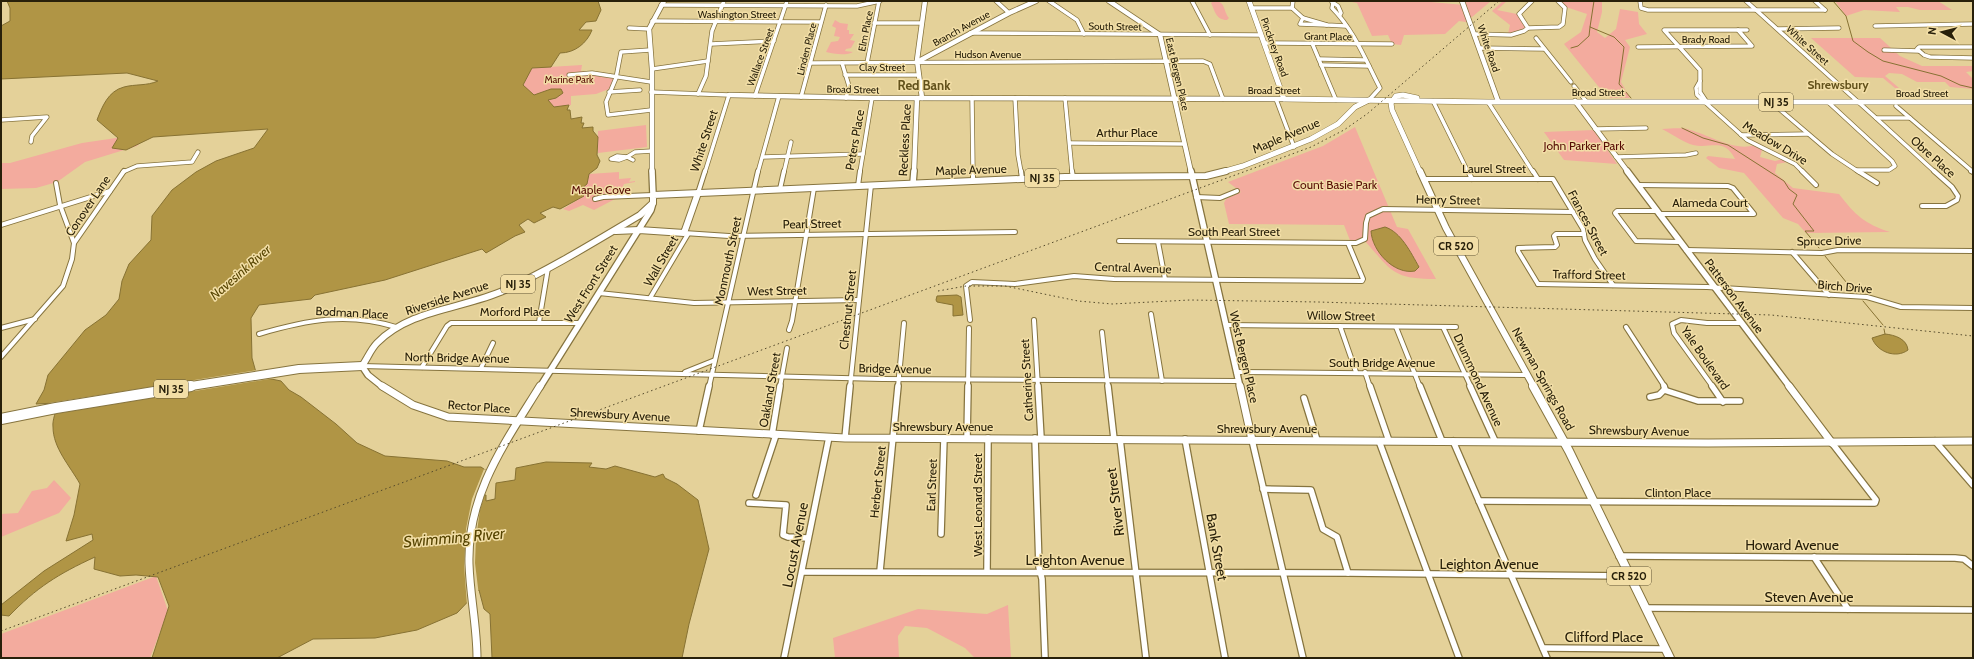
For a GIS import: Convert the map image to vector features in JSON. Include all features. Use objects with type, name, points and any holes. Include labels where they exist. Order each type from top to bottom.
[{"type":"highway","name":"NJ 35","points":[[1,416],[286,371],[362,366]]},
{"type":"highway","name":"NJ 35","points":[[1,419],[56,408]]},
{"type":"main road","name":"Pinckney Road","points":[[1249,1],[1284,99]]},
{"type":"main road","name":"Broad Street","points":[[1284,99],[1488,102],[1973,102]]},
{"type":"main road","points":[[1355,107],[1356,100]]},
{"type":"main road","name":"Maple Avenue","points":[[653,195],[1073,177],[1192,177],[1225,172],[1294,147],[1332,128],[1346,118],[1355,107],[1369,100]]},
{"type":"main road","name":"Newman Springs Road","points":[[1394,101],[1396,105],[1394,112],[1446,228],[1564,441],[1670,658]]},
{"type":"main road","points":[[686,233],[698,193]]},
{"type":"main road","name":"West Front Street","points":[[653,195],[653,203]]},
{"type":"main road","name":"Riverside Avenue","points":[[362,366],[376,344],[396,327],[422,316],[482,299],[548,268],[640,215],[653,203]]},
{"type":"main road","name":"Pearl Street","points":[[610,232],[639,230],[686,233]]},
{"type":"street","points":[[698,94],[706,77],[716,22],[724,1]]},
{"type":"street","points":[[754,5],[755,1]]},
{"type":"street","points":[[629,28],[649,28],[663,3],[754,5],[826,3],[831,5],[858,6],[879,1]]},
{"type":"street","name":"Elm Place","points":[[867,63],[879,1]]},
{"type":"street","name":"Reckless Place","points":[[913,183],[920,98],[917,62],[925,1]]},
{"type":"street","points":[[996,1],[1008,13]]},
{"type":"street","name":"Branch Avenue","points":[[917,62],[1008,13],[1036,1]]},
{"type":"street","points":[[1049,1],[1077,20],[1084,34]]},
{"type":"street","name":"East Bergen Place","points":[[1109,1],[1160,35],[1192,177]]},
{"type":"street","points":[[1192,1],[1210,35]]},
{"type":"street","points":[[1292,8],[1293,1]]},
{"type":"street","name":"White Road","points":[[1462,1],[1498,101]]},
{"type":"street","points":[[1528,28],[1519,14],[1532,1]]},
{"type":"street","points":[[1474,34],[1514,35],[1523,33],[1528,28],[1555,28],[1562,25],[1565,7],[1558,1]]},
{"type":"street","points":[[1640,1],[1640,7],[1642,9],[1825,10],[1814,1]]},
{"type":"street","name":"White Street","points":[[1746,1],[1860,102]]},
{"type":"street","points":[[1332,2],[1332,8],[1340,15],[1358,44],[1380,88],[1369,100]]},
{"type":"street","points":[[1332,2],[1340,9],[1342,13],[1340,15]]},
{"type":"street","name":"Wallace Street","points":[[755,96],[781,22],[786,3]]},
{"type":"street","name":"Linden Place","points":[[801,97],[826,3]]},
{"type":"street","points":[[1251,8],[1292,8],[1303,18],[1327,25]]},
{"type":"street","points":[[1303,18],[1300,23],[1302,25],[1346,26]]},
{"type":"street","name":"Washington Street","points":[[652,21],[821,22]]},
{"type":"street","points":[[874,23],[922,23]]},
{"type":"street","points":[[1875,26],[1973,24]]},
{"type":"street","name":"West Front Street","points":[[649,28],[652,69],[651,110],[653,195]]},
{"type":"street","points":[[1778,29],[1839,28]]},
{"type":"street","name":"Meadow Drive","points":[[1738,30],[1664,30],[1665,33],[1700,70],[1700,81],[1696,92],[1750,142],[1795,164],[1816,185]]},
{"type":"street","points":[[1738,30],[1747,30]]},
{"type":"street","name":"Brady Road","points":[[1638,47],[1752,46],[1751,43],[1738,30]]},
{"type":"street","name":"South Street","points":[[970,33],[1261,35]]},
{"type":"street","points":[[1536,38],[1586,101]]},
{"type":"street","points":[[711,44],[774,41]]},
{"type":"street","name":"Grant Place","points":[[1264,43],[1392,44]]},
{"type":"street","points":[[1312,43],[1336,100]]},
{"type":"street","points":[[1919,51],[1917,49],[1920,47],[1973,47]]},
{"type":"street","points":[[1479,48],[1544,49]]},
{"type":"street","points":[[650,50],[621,52],[616,78],[606,102],[607,114],[651,110]]},
{"type":"street","points":[[1884,50],[1919,51],[1930,57],[1973,58]]},
{"type":"street","points":[[1319,59],[1365,60]]},
{"type":"street","points":[[652,69],[708,61]]},
{"type":"street","points":[[1166,62],[1207,62],[1210,64],[1223,99]]},
{"type":"street","name":"Hudson Avenue","points":[[810,63],[1166,62]]},
{"type":"street","points":[[842,63],[849,86],[846,98]]},
{"type":"street","points":[[1321,66],[1369,66]]},
{"type":"street","points":[[569,75],[592,73],[616,78],[651,82]]},
{"type":"street","name":"Clay Street","points":[[846,75],[919,75]]},
{"type":"street","points":[[609,92],[640,90]]},
{"type":"street","name":"Broad Street","points":[[651,92],[846,98],[1284,99]]},
{"type":"street","name":"White Street","points":[[698,193],[729,95]]},
{"type":"street","name":"Monmouth Street","points":[[699,431],[754,190],[779,96]]},
{"type":"street","name":"Peters Place","points":[[858,186],[872,98]]},
{"type":"street","points":[[972,98],[973,181]]},
{"type":"street","points":[[1015,98],[1018,155],[1022,179]]},
{"type":"street","points":[[1065,98],[1073,177]]},
{"type":"street","points":[[1276,99],[1294,147]]},
{"type":"street","points":[[1432,101],[1472,179]]},
{"type":"street","name":"Patterson Avenue","points":[[1575,101],[1876,502]]},
{"type":"street","points":[[1488,102],[1538,179]]},
{"type":"street","points":[[1771,102],[1832,154],[1876,183]]},
{"type":"street","points":[[1828,102],[1892,161],[1895,166],[1892,170],[1887,171],[1856,170]]},
{"type":"street","name":"Obre Place","points":[[1860,102],[1956,192],[1958,196],[1956,202],[1952,205],[1924,206]]},
{"type":"street","name":"Obre Place","points":[[1896,106],[1973,172]]},
{"type":"street","points":[[1,120],[47,117],[32,136],[31,142]]},
{"type":"street","name":"Obre Place","points":[[1876,118],[1910,118]]},
{"type":"street","points":[[1595,129],[1646,128]]},
{"type":"street","points":[[1741,135],[1808,134]]},
{"type":"street","points":[[780,189],[791,142]]},
{"type":"street","name":"Arthur Place","points":[[1070,143],[1184,144]]},
{"type":"street","points":[[632,160],[627,157],[635,152],[652,151]]},
{"type":"street","name":"Conover Lane","points":[[1,357],[66,281],[74,243],[124,171],[129,168],[192,162],[198,152]]},
{"type":"street","points":[[1616,157],[1686,155],[1696,153]]},
{"type":"street","points":[[763,157],[863,154]]},
{"type":"street","name":"West Bergen Place","points":[[1192,177],[1303,658]]},
{"type":"street","name":"Laurel Street","points":[[1424,178],[1553,180],[1559,189]]},
{"type":"street","points":[[56,183],[61,208],[74,243]]},
{"type":"street","name":"Chestnut Street","points":[[845,438],[870,185]]},
{"type":"street","name":"Alameda Court","points":[[1638,185],[1728,186],[1733,188],[1754,214],[1658,212]]},
{"type":"street","points":[[789,330],[814,188]]},
{"type":"street","name":"Frances Street","points":[[1559,189],[1573,212],[1595,259],[1613,285]]},
{"type":"street","points":[[1,225],[61,208],[110,191]]},
{"type":"street","points":[[1196,197],[1220,198],[1237,191]]},
{"type":"street","name":"Maple Avenue","points":[[595,199],[603,196],[653,195]]},
{"type":"street","name":"West Front Street","points":[[477,658],[475,612],[470,572],[471,537],[478,500],[488,472],[518,421],[552,370],[639,230],[651,210],[653,203]]},
{"type":"street","name":"Henry Street","points":[[1348,243],[1360,243],[1365,239],[1366,219],[1377,211],[1388,209],[1573,212]]},
{"type":"street","points":[[1658,212],[1616,212],[1637,242],[1680,242]]},
{"type":"street","name":"Pearl Street","points":[[686,233],[806,235],[1015,232]]},
{"type":"street","name":"Wall Street","points":[[650,298],[686,233]]},
{"type":"street","name":"Trafford Street","points":[[1584,234],[1557,233],[1554,236],[1557,243],[1555,246],[1522,247],[1518,248],[1518,251],[1538,284],[1715,288]]},
{"type":"street","name":"South Pearl Street","points":[[1119,241],[1348,243]]},
{"type":"street","points":[[1158,242],[1165,279]]},
{"type":"street","name":"Central Avenue","points":[[970,320],[966,286],[969,282],[1016,284],[1074,276],[1114,279],[1363,280],[1348,243]]},
{"type":"street","name":"Spruce Drive","points":[[1686,250],[1822,253],[1838,250],[1973,251]]},
{"type":"street","points":[[1792,252],[1829,295]]},
{"type":"street","points":[[539,322],[548,268]]},
{"type":"street","points":[[1534,288],[1538,284]]},
{"type":"street","name":"Birch Drive","points":[[1715,288],[1869,297],[1901,307],[1973,308]]},
{"type":"street","name":"West Street","points":[[599,293],[694,303],[859,300]]},
{"type":"street","points":[[1151,314],[1162,381]]},
{"type":"street","points":[[1,328],[35,319]]},
{"type":"street","name":"Bodman Place","points":[[259,334],[297,322],[320,320],[384,323],[396,327]]},
{"type":"street","name":"Catherine Street","points":[[1034,320],[1038,380],[1040,572],[1045,658]]},
{"type":"street","name":"Yale Boulevard","points":[[1723,402],[1674,333],[1672,324],[1681,320],[1707,323],[1741,323]]},
{"type":"street","name":"Morford Place","points":[[422,367],[449,324],[539,322],[580,323]]},
{"type":"street","name":"Herbert Street","points":[[880,572],[904,323]]},
{"type":"street","name":"Willow Street","points":[[1226,326],[1456,327]]},
{"type":"street","points":[[1340,326],[1356,372]]},
{"type":"street","points":[[1396,327],[1442,441]]},
{"type":"street","name":"Drummond Avenue","points":[[1443,327],[1495,441]]},
{"type":"street","points":[[1626,327],[1663,382],[1664,390]]},
{"type":"street","points":[[968,438],[969,328]]},
{"type":"street","name":"River Street","points":[[1102,332],[1136,572],[1146,658]]},
{"type":"street","points":[[481,368],[493,343]]},
{"type":"street","name":"Oakland Street","points":[[756,496],[774,435],[787,348]]},
{"type":"street","points":[[682,373],[715,360]]},
{"type":"street","name":"North Bridge Avenue","points":[[362,366],[552,370]]},
{"type":"street","name":"Rector Place","points":[[362,366],[365,372],[387,389],[422,410],[448,417],[562,423]]},
{"type":"street","name":"Bridge Avenue","points":[[552,370],[899,379],[1238,381]]},
{"type":"street","name":"South Bridge Avenue","points":[[1236,372],[1527,374]]},
{"type":"street","points":[[1365,372],[1389,441]]},
{"type":"street","points":[[1664,390],[1698,401],[1740,401]]},
{"type":"street","points":[[1650,397],[1659,395],[1664,390]]},
{"type":"street","points":[[1304,398],[1317,440]]},
{"type":"street","name":"Shrewsbury Avenue","points":[[562,423],[845,438],[1832,443],[1973,441]]},
{"type":"street","name":"Locust Avenue","points":[[784,658],[828,437]]},
{"type":"street","name":"Earl Street","points":[[941,534],[944,438]]},
{"type":"street","name":"West Leonard Street","points":[[987,572],[988,438]]},
{"type":"street","name":"Bank Street","points":[[1186,440],[1225,658]]},
{"type":"street","points":[[1379,441],[1459,658]]},
{"type":"street","points":[[1453,441],[1547,658]]},
{"type":"street","points":[[1935,441],[1973,485]]},
{"type":"street","points":[[1263,489],[1311,490],[1322,528],[1337,537],[1348,573]]},
{"type":"street","name":"Clinton Place","points":[[1479,501],[1873,504],[1876,502]]},
{"type":"street","points":[[749,504],[786,505],[783,535],[788,537],[808,538]]},
{"type":"street","name":"Howard Avenue","points":[[1619,556],[1964,559],[1973,566]]},
{"type":"street","points":[[1814,557],[1848,609]]},
{"type":"street","name":"Leighton Avenue","points":[[802,572],[1348,573],[1511,576],[1629,576]]},
{"type":"street","name":"Steven Avenue","points":[[1645,608],[1973,610]]},
{"type":"street","name":"Clifford Place","points":[[1543,648],[1665,649]]},
{"type":"green space","points":[[1214,1],[1221,3],[1229,18],[1227,20],[1223,20],[1218,17],[1211,3]]},
{"type":"green space","points":[[1347,1],[1420,1],[1464,5],[1463,1],[1491,1],[1466,22],[1459,21],[1445,34],[1404,35],[1401,45],[1392,44],[1388,35],[1372,36],[1357,3]]},
{"type":"green space","points":[[1503,1],[1507,1],[1497,10],[1517,14],[1526,27],[1519,34],[1508,34],[1510,25],[1492,11]]},
{"type":"green space","points":[[1557,1],[1602,1],[1602,12],[1597,32],[1605,38],[1616,29],[1620,9],[1638,12],[1639,24],[1647,34],[1625,40],[1630,47],[1621,82],[1630,98],[1610,98],[1598,86],[1564,44],[1581,32],[1587,14],[1566,7]]},
{"type":"green space","points":[[1835,1],[1938,1],[1952,10],[1920,10],[1908,7],[1896,7],[1900,12],[1864,10],[1846,16]]},
{"type":"green space","points":[[835,20],[840,23],[848,24],[847,30],[849,30],[849,34],[854,34],[850,40],[855,41],[851,48],[846,49],[845,51],[853,52],[836,54],[826,52],[831,42],[838,41],[840,37],[834,36],[836,28],[832,26]]},
{"type":"green space","points":[[1811,38],[1880,38],[1900,56],[1922,66],[1973,66],[1973,71],[1966,72],[1973,79],[1973,89],[1950,87],[1945,82],[1917,82],[1902,74],[1889,73],[1885,76],[1899,88],[1895,88],[1883,78],[1855,77]]},
{"type":"green space","name":"Marine Park","points":[[582,65],[581,71],[613,75],[614,79],[609,89],[596,94],[571,96],[571,105],[554,107],[547,100],[556,98],[562,90],[551,89],[534,95],[523,86],[529,72],[533,68]]},
{"type":"green space","points":[[646,125],[647,147],[598,153],[598,131]]},
{"type":"green space","name":"Count Basie Park","points":[[1355,127],[1397,227],[1408,229],[1436,279],[1410,277],[1401,275],[1394,271],[1387,266],[1364,240],[1351,243],[1344,225],[1229,224],[1224,203],[1226,199],[1241,192],[1228,182],[1323,146]]},
{"type":"green space","points":[[1662,129],[1687,129],[1731,145],[1747,147],[1754,145],[1762,150],[1760,157],[1775,161],[1783,159],[1788,162],[1777,164],[1775,173],[1793,188],[1839,194],[1850,208],[1861,218],[1874,226],[1890,232],[1806,233],[1798,224],[1783,218],[1744,173],[1719,168],[1706,158],[1708,156],[1735,159],[1731,152],[1726,148],[1717,145],[1693,145]]},
{"type":"green space","name":"John Parker Park","points":[[1594,130],[1617,164],[1564,160],[1544,132]]},
{"type":"green space","points":[[116,138],[145,138],[137,146],[85,162],[57,182],[36,188],[1,189],[1,163],[10,163],[82,143]]},
{"type":"green space","name":"Maple Cove","points":[[619,172],[619,179],[631,178],[629,182],[635,182],[624,184],[617,198],[594,210],[583,205],[569,211],[563,209],[584,196],[580,192],[589,174]]},
{"type":"green space","points":[[54,480],[71,498],[59,513],[1,537],[1,514],[18,513],[32,491],[47,488]]},
{"type":"green space","points":[[156,576],[168,611],[150,658],[1,658],[1,634]]},
{"type":"green space","points":[[1008,605],[1011,658],[975,658],[965,648],[927,628],[905,626],[898,636],[899,658],[835,658],[833,638],[918,609],[987,614]]},
{"type":"water","points":[[7,1],[598,1],[601,10],[596,21],[586,22],[579,30],[592,30],[584,43],[571,51],[560,53],[551,67],[532,68],[523,85],[534,95],[551,89],[561,89],[563,93],[556,98],[548,100],[554,107],[569,105],[567,110],[570,110],[571,119],[582,117],[581,123],[584,123],[582,128],[593,127],[593,131],[598,137],[597,155],[600,161],[597,168],[589,174],[587,184],[581,189],[580,192],[584,196],[560,209],[553,207],[540,213],[546,217],[534,223],[528,219],[519,225],[525,232],[515,236],[486,253],[482,249],[385,280],[315,295],[311,299],[259,305],[251,318],[252,358],[257,376],[281,381],[289,390],[301,397],[336,424],[357,443],[385,456],[447,461],[464,467],[481,467],[491,474],[484,495],[486,495],[486,501],[495,499],[496,483],[515,480],[516,468],[546,462],[592,463],[589,467],[606,469],[615,466],[655,477],[663,474],[665,478],[677,484],[698,500],[709,549],[689,624],[682,658],[492,658],[490,614],[484,609],[479,590],[457,613],[417,630],[375,638],[313,639],[277,658],[152,658],[169,606],[158,577],[136,575],[120,576],[94,569],[95,557],[48,582],[9,616],[1,615],[1,605],[44,571],[93,540],[92,534],[66,541],[74,515],[80,484],[59,450],[56,442],[53,424],[56,403],[36,404],[44,390],[48,375],[85,330],[106,315],[119,299],[122,281],[129,264],[151,240],[152,216],[172,190],[196,172],[216,161],[254,148],[268,129],[153,137],[126,150],[112,148],[118,138],[97,120],[106,100],[118,89],[128,86],[150,84],[158,81],[127,73],[1,79],[1,26],[10,21],[10,8]]},
{"type":"water","points":[[1385,227],[1396,233],[1401,238],[1419,267],[1415,271],[1399,269],[1380,254],[1372,239],[1371,231]]},
{"type":"water","points":[[957,295],[961,297],[963,315],[953,316],[953,305],[937,302],[936,300],[937,296]]},
{"type":"water","points":[[1885,334],[1893,335],[1903,340],[1908,350],[1903,353],[1893,354],[1882,350],[1874,343],[1872,338]]},
{"type":"pier","points":[[257,370],[258,375],[275,378],[54,414],[55,411],[48,405],[49,403]]},
{"type":"pier","points":[[484,469],[491,474],[480,510],[476,538],[475,563],[479,596],[478,593],[467,605],[464,566],[466,529],[472,499]]},
{"type":"waterway","points":[[1590,27],[1594,1]]},
{"type":"waterway","points":[[1833,1],[1846,16],[1853,41],[1868,52],[1883,61],[1941,76],[1960,85],[1973,88]]},
{"type":"waterway","points":[[1571,48],[1578,46],[1589,36],[1590,27]]},
{"type":"waterway","points":[[1590,27],[1614,37],[1624,47],[1619,84],[1631,98]]},
{"type":"waterway","points":[[1682,128],[1703,138],[1728,145],[1784,181],[1789,189],[1797,195],[1793,204],[1814,231],[1805,231],[1819,248]]},
{"type":"waterway","points":[[1825,256],[1855,293]]},
{"type":"waterway","points":[[1863,301],[1883,325]]},
{"type":"waterway","points":[[1884,329],[1885,334]]},
{"type":"railway","points":[[1,631],[1311,147],[1344,130],[1367,114],[1499,1]]},
{"type":"railway","points":[[938,291],[966,286],[1005,286],[1078,301],[1112,304],[1190,300],[1318,302],[1771,315],[1973,336]]},
{"type":"district","name":"Red Bank","points":[[924,85]]},
{"type":"district","name":"Shrewsbury","points":[[1838,85]]},
{"type":"water label","name":"Navesink River","points":[[240,272]]},
{"type":"water label","name":"Swimming River","points":[[454,537]]}]
